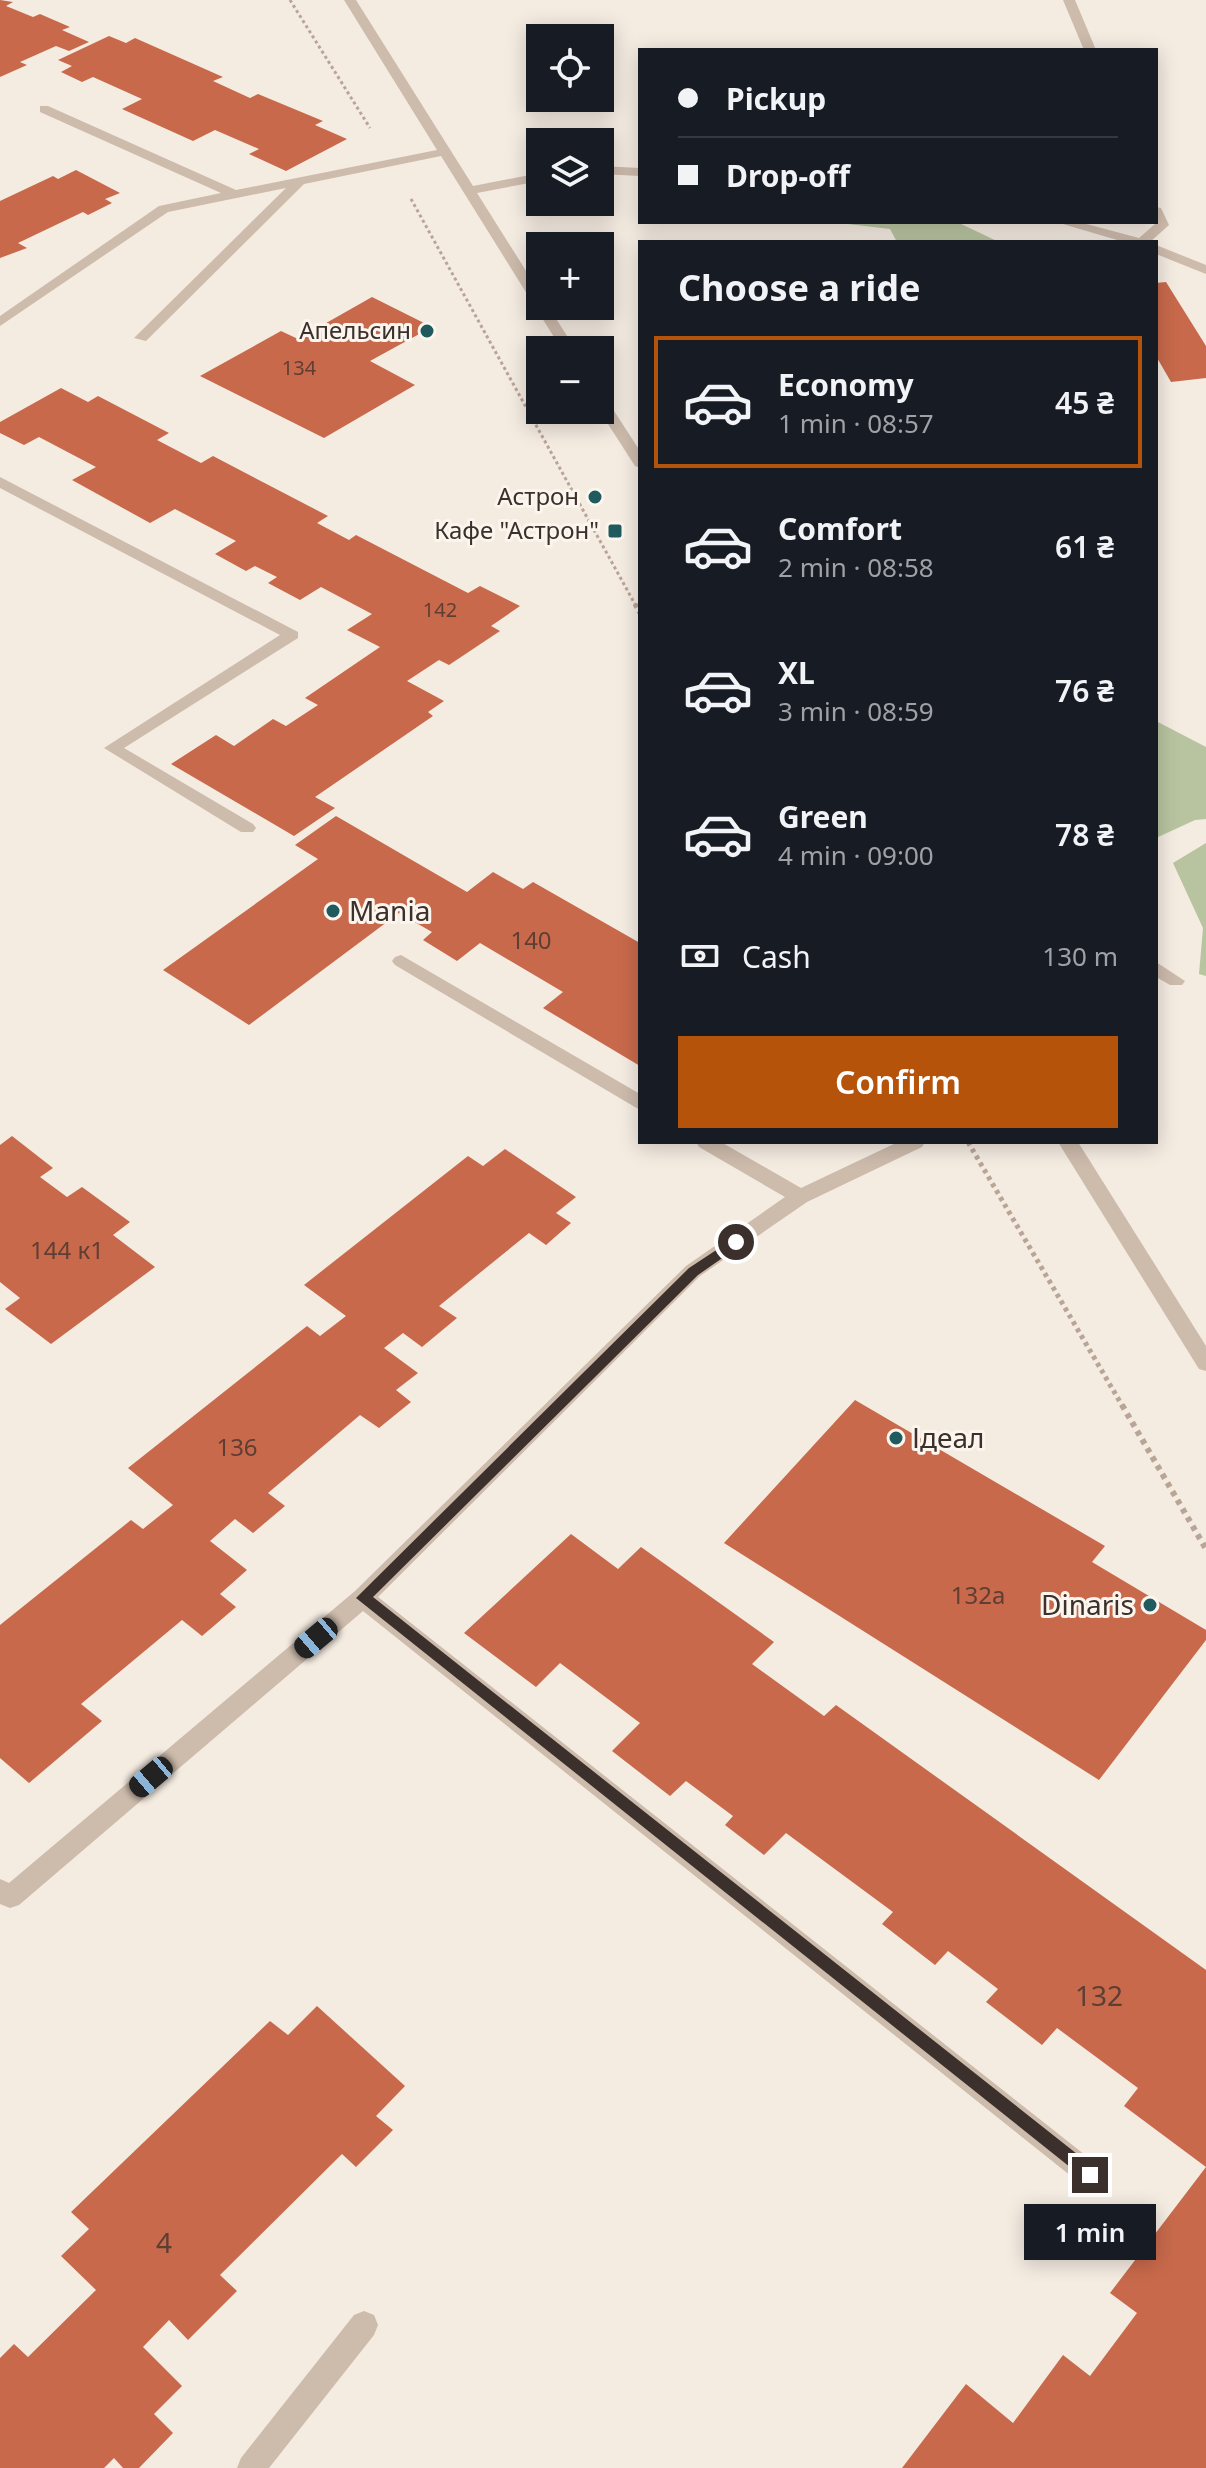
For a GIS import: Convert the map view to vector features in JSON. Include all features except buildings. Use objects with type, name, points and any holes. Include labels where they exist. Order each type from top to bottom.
[{"type":"street","points":[[350,0],[526,281]]},
{"type":"street","points":[[1069,0],[1089,48]]},
{"type":"street","points":[[44,109],[236,195]]},
{"type":"street","points":[[0,322],[164,209],[298,184],[390,160],[444,152]]},
{"type":"street","points":[[614,171],[638,172]]},
{"type":"street","points":[[469,191],[526,180]]},
{"type":"street","points":[[141,338],[298,184]]},
{"type":"street","points":[[1143,240],[1162,225],[1158,216]]},
{"type":"street","points":[[1071,224],[1133,240]]},
{"type":"street","points":[[1158,250],[1206,270]]},
{"type":"street","points":[[614,422],[638,460]]},
{"type":"street","points":[[0,482],[292,635],[112,748],[247,828]]},
{"type":"street","points":[[401,961],[638,1102]]},
{"type":"street","points":[[1158,969],[1176,981]]},
{"type":"street","points":[[709,1144],[800,1197]]},
{"type":"street","points":[[0,1890],[10,1897],[363,1598],[693,1271],[800,1197],[911,1144]]},
{"type":"street","points":[[1069,1144],[1206,1363]]},
{"type":"street","points":[[363,1598],[1090,2175]]},
{"type":"street","points":[[251,2468],[364,2325]]},
{"type":"path","points":[[290,0],[390,160],[638,609]]},
{"type":"path","points":[[969,1144],[1206,1549]]},
{"type":"green space","points":[[848,224],[961,224],[995,240],[896,240],[890,229]]},
{"type":"green space","points":[[1158,722],[1206,747],[1206,819],[1195,820],[1158,837]]},
{"type":"green space","points":[[1206,843],[1206,976],[1199,974],[1203,928],[1173,863]]},
{"type":"place","name":"Апельсин","points":[[427,331]]},
{"type":"place","name":"Астрон","points":[[595,497]]},
{"type":"place","name":"Кафе \"Астрон\"","points":[[615,531]]},
{"type":"place","name":"Mania","points":[[333,911]]},
{"type":"place","name":"Ідеал","points":[[896,1438]]},
{"type":"place","name":"Dinaris","points":[[1150,1605]]},
{"type":"route","points":[[736,1242],[693,1271],[363,1598],[1090,2175]]}]
